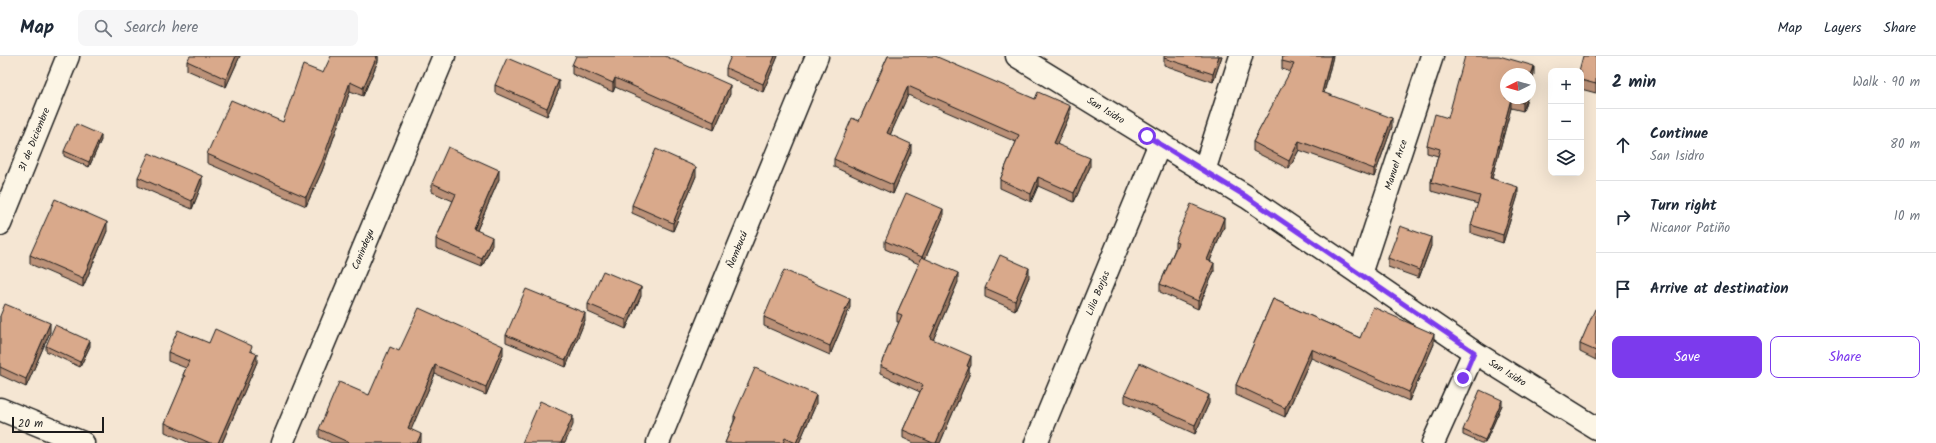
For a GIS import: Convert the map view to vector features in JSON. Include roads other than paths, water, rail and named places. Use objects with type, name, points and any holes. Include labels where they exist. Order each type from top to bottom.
[{"type":"street","name":"31 de Diciembre","points":[[0,224],[68,56]]},
{"type":"street","name":"Canindeyu","points":[[282,443],[444,56]]},
{"type":"street","name":"Ñembucú","points":[[658,443],[817,56]]},
{"type":"street","name":"San Isidro","points":[[1017,56],[1247,197],[1474,352],[1596,428]]},
{"type":"street","points":[[1204,170],[1241,56]]},
{"type":"street","name":"Manuel Arce","points":[[1360,274],[1432,56]]},
{"type":"street","name":"Lilia Borjas","points":[[1036,443],[1160,143]]},
{"type":"street","points":[[1433,443],[1474,352]]},
{"type":"street","points":[[0,409],[82,443]]}]
